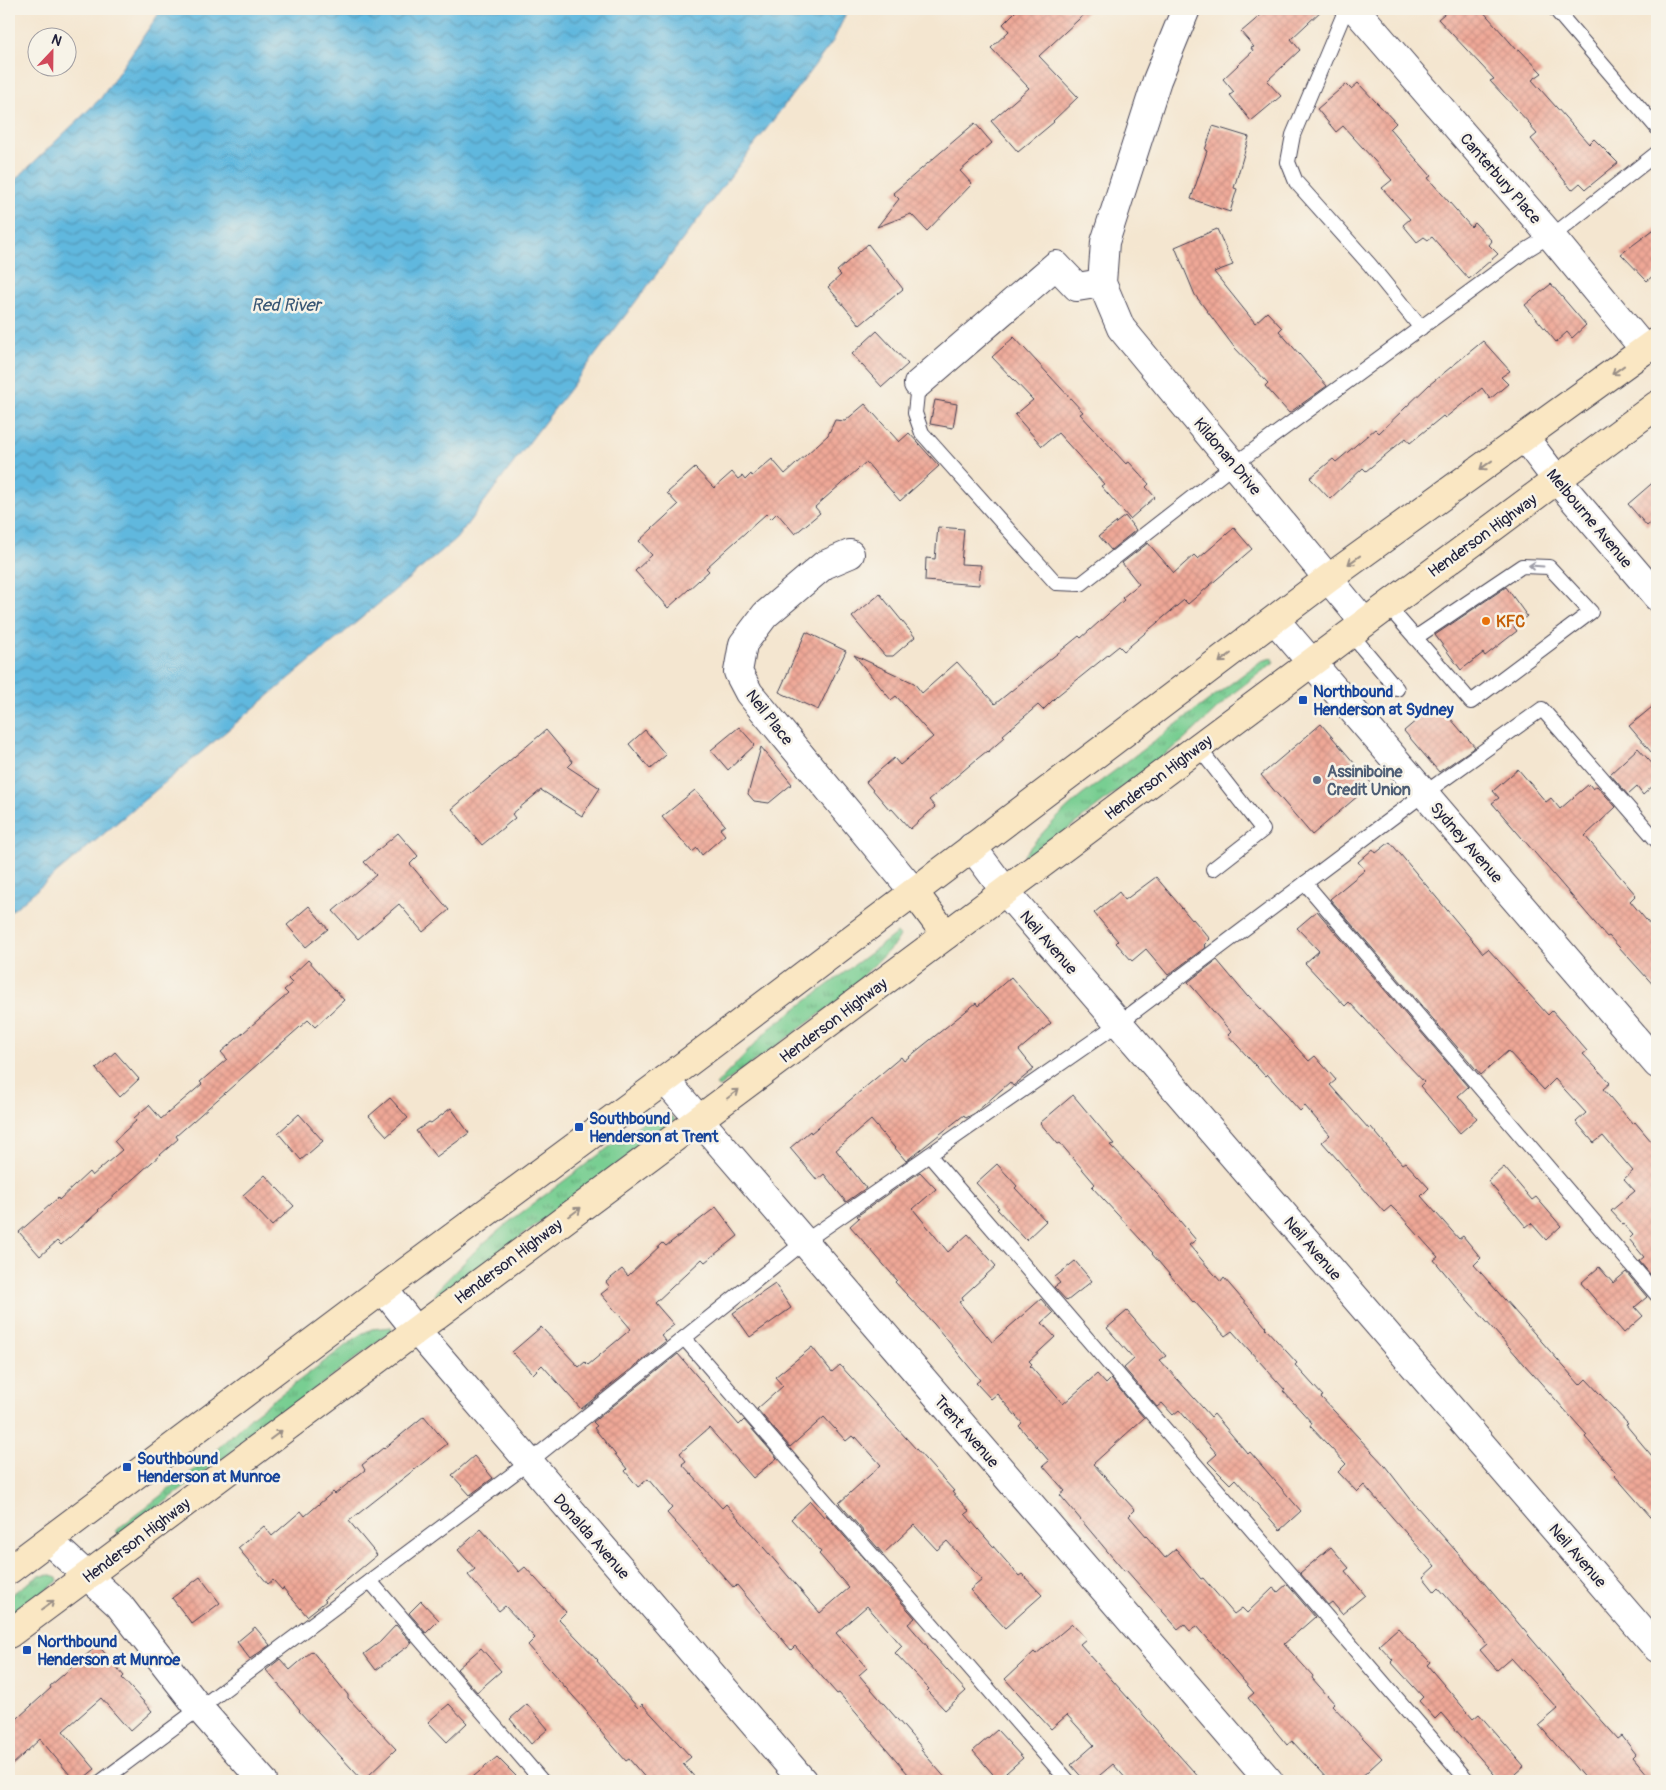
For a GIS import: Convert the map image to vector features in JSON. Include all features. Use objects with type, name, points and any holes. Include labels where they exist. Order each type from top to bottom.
[{"type":"main road","points":[[9,1570],[382,1289],[665,1080],[1330,578],[1651,346]]},
{"type":"main road","name":"Henderson Highway","points":[[9,1634],[1657,405]]},
{"type":"main road","points":[[914,892],[946,935]]},
{"type":"street","name":"Kildonan Drive","points":[[1186,9],[1157,80],[1105,242],[1102,283],[1122,328],[1330,578],[1357,627]]},
{"type":"street","name":"Canterbury Place","points":[[1355,9],[1550,235],[1651,346]]},
{"type":"street","points":[[918,384],[1056,266],[1077,287],[1102,283]]},
{"type":"street","name":"Melbourne Avenue","points":[[1524,437],[1557,480],[1657,597]]},
{"type":"street","name":"Neil Place","points":[[850,554],[824,564],[765,615],[743,644],[738,672],[749,693],[914,892]]},
{"type":"street","name":"Sydney Avenue","points":[[1275,620],[1657,1064]]},
{"type":"street","name":"Neil Avenue","points":[[972,847],[1005,891],[1657,1648]]},
{"type":"street","name":"Trent Avenue","points":[[665,1080],[1269,1781]]},
{"type":"street","name":"Donalda Avenue","points":[[382,1289],[803,1781]]},
{"type":"street","points":[[49,1540],[119,1605],[199,1708],[263,1781]]},
{"type":"lane","points":[[1346,9],[1293,135],[1288,162],[1291,173],[1303,191],[1370,265],[1421,328]]},
{"type":"lane","points":[[1555,9],[1657,128]]},
{"type":"lane","points":[[918,384],[915,413],[922,433],[1056,583],[1081,584],[1235,464],[1528,249],[1550,235],[1657,153]]},
{"type":"lane","points":[[1387,605],[1471,702],[1591,612],[1549,567],[1522,566],[1416,638]]},
{"type":"lane","points":[[1357,627],[1396,689]]},
{"type":"lane","points":[[102,1781],[529,1462],[804,1242],[1119,1023],[1425,793],[1542,709],[1657,842]]},
{"type":"lane","points":[[1198,747],[1263,830],[1213,869]]},
{"type":"lane","points":[[1305,884],[1657,1295]]},
{"type":"lane","points":[[929,1155],[1468,1781]]},
{"type":"lane","points":[[684,1338],[1068,1781]]},
{"type":"lane","points":[[370,1581],[542,1781]]},
{"type":"green space","points":[[1272,658],[1274,662],[1236,691],[1184,740],[1060,835],[1025,858],[1024,855],[1044,831],[1081,796],[1261,661]]},
{"type":"green space","points":[[897,933],[900,936],[894,945],[838,1001],[719,1087],[716,1085],[769,1029]]},
{"type":"green space","points":[[673,1117],[675,1121],[451,1288],[437,1297],[435,1295],[436,1291],[479,1247],[509,1222],[636,1127],[653,1119]]},
{"type":"green space","points":[[391,1327],[392,1331],[120,1536],[115,1531],[198,1467],[252,1416],[361,1334],[372,1329]]},
{"type":"green space","points":[[51,1575],[57,1577],[58,1581],[9,1618],[9,1596],[39,1576]]},
{"type":"water","name":"Red River","points":[[162,9],[848,9],[833,41],[456,539],[9,913],[9,186],[101,98]]},
{"type":"building","points":[[1018,9],[1090,9],[1039,56],[1078,97],[1054,122],[1018,152],[991,121],[1029,88],[991,48],[1009,31],[1003,24]]},
{"type":"building","points":[[1268,9],[1323,9],[1291,39],[1300,50],[1267,81],[1281,96],[1251,121],[1230,95],[1234,92],[1223,79],[1253,51],[1251,48],[1254,47],[1241,32]]},
{"type":"building","points":[[1450,9],[1481,9],[1517,50],[1519,49],[1542,73],[1532,80],[1589,144],[1594,139],[1618,163],[1586,189],[1580,183],[1572,190],[1531,139],[1537,134],[1531,125],[1490,81],[1494,79],[1438,19]]},
{"type":"building","points":[[1358,83],[1396,123],[1390,129],[1431,176],[1428,178],[1471,227],[1475,223],[1492,241],[1489,245],[1498,254],[1469,279],[1432,237],[1428,240],[1424,237],[1417,242],[1403,225],[1410,219],[1382,188],[1392,180],[1343,126],[1336,132],[1317,109],[1346,84],[1351,89]]},
{"type":"building","points":[[975,123],[992,143],[960,171],[972,184],[927,231],[911,214],[877,227],[899,199],[893,193]]},
{"type":"building","points":[[1213,126],[1249,137],[1234,188],[1237,189],[1230,212],[1191,199]]},
{"type":"building","points":[[1657,227],[1657,272],[1647,281],[1621,254]]},
{"type":"building","points":[[1217,229],[1233,265],[1214,272],[1255,323],[1267,312],[1282,328],[1279,331],[1327,386],[1289,413],[1265,386],[1268,383],[1234,347],[1195,295],[1175,247]]},
{"type":"building","points":[[868,244],[903,289],[860,325],[828,287],[841,275],[837,271]]},
{"type":"building","points":[[1551,284],[1586,325],[1572,338],[1567,332],[1556,342],[1525,305]]},
{"type":"building","points":[[877,331],[908,364],[882,387],[852,354]]},
{"type":"building","points":[[1014,337],[1083,412],[1080,414],[1126,464],[1129,462],[1149,484],[1146,487],[1155,497],[1130,519],[1101,486],[1104,484],[1058,433],[1042,446],[1015,415],[1033,400],[992,357]]},
{"type":"building","points":[[1483,341],[1510,371],[1501,377],[1508,384],[1490,399],[1482,388],[1410,443],[1406,438],[1366,471],[1363,468],[1330,499],[1310,478],[1333,459],[1336,462],[1375,429],[1379,433],[1429,385]]},
{"type":"building","points":[[935,400],[957,404],[953,428],[930,424]]},
{"type":"building","points":[[865,404],[899,442],[909,433],[939,466],[900,501],[866,462],[815,507],[820,513],[795,534],[777,513],[771,519],[766,514],[706,568],[709,571],[668,608],[635,571],[652,555],[639,541],[678,505],[667,493],[695,468],[714,488],[732,472],[738,479],[742,476],[745,480],[772,459],[785,474],[828,435],[835,420],[845,421]]},
{"type":"building","points":[[1657,479],[1657,517],[1647,526],[1628,504]]},
{"type":"building","points":[[1125,516],[1136,530],[1111,550],[1099,536]]},
{"type":"building","points":[[938,527],[964,529],[961,564],[981,565],[979,585],[925,581],[926,558],[935,559]]},
{"type":"building","points":[[1234,528],[1252,549],[1188,604],[1184,600],[1124,651],[1119,646],[1057,696],[1043,710],[1038,705],[1003,735],[1005,737],[988,752],[977,759],[929,800],[935,807],[910,829],[892,809],[890,810],[866,782],[894,758],[900,765],[933,737],[896,696],[891,700],[854,655],[914,683],[922,693],[957,662],[995,704],[1079,636],[1081,638],[1124,600],[1122,598],[1139,584],[1122,563],[1148,543],[1174,573],[1194,555],[1198,559]]},
{"type":"building","name":"KFC","points":[[1506,587],[1527,616],[1514,627],[1517,631],[1485,656],[1483,653],[1461,670],[1435,635]]},
{"type":"building","points":[[880,594],[915,637],[893,656],[885,656],[852,617]]},
{"type":"building","points":[[806,632],[846,651],[818,710],[779,692]]},
{"type":"building","points":[[1437,703],[1475,747],[1439,772],[1404,731]]},
{"type":"building","points":[[1657,703],[1657,759],[1629,726]]},
{"type":"building","name":"Assiniboine Credit Union","points":[[1321,724],[1372,784],[1312,835],[1261,775]]},
{"type":"building","points":[[739,727],[755,745],[728,770],[711,750]]},
{"type":"building","points":[[546,730],[573,762],[568,767],[600,788],[582,816],[541,790],[512,814],[515,818],[482,845],[452,809]]},
{"type":"building","points":[[645,730],[666,755],[650,769],[629,744]]},
{"type":"building","points":[[761,747],[792,784],[769,803],[754,801],[748,794]]},
{"type":"building","points":[[1638,748],[1657,769],[1657,782],[1643,795],[1637,787],[1628,795],[1610,774]]},
{"type":"building","points":[[1518,769],[1546,802],[1551,798],[1560,809],[1589,784],[1593,789],[1597,786],[1616,807],[1585,836],[1636,895],[1630,901],[1657,933],[1657,989],[1609,936],[1607,937],[1492,803],[1499,798],[1493,791]]},
{"type":"building","points":[[695,790],[725,825],[720,829],[725,835],[702,855],[697,848],[692,852],[662,817]]},
{"type":"building","points":[[398,833],[418,856],[410,864],[449,910],[423,932],[399,904],[358,939],[333,911],[376,875],[364,862]]},
{"type":"building","points":[[1390,842],[1483,953],[1488,949],[1548,1015],[1552,1011],[1587,1051],[1583,1054],[1610,1083],[1603,1089],[1633,1124],[1635,1122],[1657,1148],[1657,1282],[1639,1261],[1644,1257],[1629,1239],[1633,1235],[1611,1211],[1635,1191],[1624,1179],[1633,1171],[1603,1136],[1594,1143],[1576,1122],[1586,1113],[1555,1079],[1544,1090],[1508,1051],[1481,1075],[1330,899],[1365,870],[1358,862],[1373,849],[1376,853]]},
{"type":"building","points":[[1156,877],[1210,939],[1204,945],[1206,947],[1168,975],[1146,949],[1132,961],[1094,913],[1119,892],[1125,900]]},
{"type":"building","points":[[309,906],[328,929],[306,947],[287,925]]},
{"type":"building","points":[[1317,911],[1468,1087],[1458,1096],[1477,1118],[1460,1133],[1420,1086],[1424,1082],[1349,1002],[1345,1006],[1305,963],[1319,951],[1297,928]]},
{"type":"building","points":[[308,960],[344,1000],[315,1027],[308,1020],[176,1136],[178,1139],[61,1245],[57,1241],[40,1256],[19,1232],[58,1198],[59,1200],[89,1172],[92,1176],[122,1150],[114,1141],[136,1121],[134,1118],[149,1105],[161,1119],[202,1084],[200,1082],[227,1059],[221,1052],[288,994],[284,990],[292,983],[288,979]]},
{"type":"building","points":[[1217,960],[1247,996],[1309,1061],[1315,1056],[1336,1080],[1330,1085],[1369,1129],[1371,1127],[1402,1164],[1405,1162],[1429,1188],[1421,1196],[1459,1239],[1463,1236],[1481,1258],[1474,1265],[1580,1385],[1586,1379],[1628,1424],[1626,1425],[1657,1462],[1657,1524],[1615,1476],[1617,1474],[1585,1437],[1587,1435],[1434,1260],[1438,1257],[1391,1206],[1384,1212],[1322,1142],[1330,1135],[1305,1106],[1300,1111],[1228,1035],[1231,1032],[1188,982]]},
{"type":"building","points":[[1011,977],[1051,1023],[1019,1050],[1034,1069],[1013,1086],[1010,1082],[975,1113],[966,1118],[964,1115],[906,1161],[871,1120],[836,1150],[866,1188],[846,1202],[824,1174],[817,1180],[790,1148],[810,1131],[811,1133],[901,1057],[904,1061],[976,1003],[978,1006]]},
{"type":"building","points":[[115,1052],[139,1079],[120,1097],[96,1069]]},
{"type":"building","points":[[1073,1095],[1114,1144],[1110,1145],[1158,1195],[1196,1240],[1189,1245],[1221,1282],[1224,1278],[1297,1363],[1295,1365],[1323,1396],[1321,1397],[1385,1466],[1416,1506],[1618,1739],[1622,1736],[1636,1754],[1633,1757],[1653,1781],[1587,1781],[1539,1725],[1558,1709],[1511,1658],[1497,1670],[1480,1650],[1487,1644],[1439,1588],[1435,1592],[1423,1577],[1435,1566],[1364,1485],[1357,1492],[1338,1472],[1346,1464],[1310,1426],[1312,1423],[1283,1391],[1285,1390],[1232,1331],[1225,1336],[1193,1302],[1153,1253],[1092,1187],[1095,1184],[1060,1143],[1058,1144],[1040,1123]]},
{"type":"building","points":[[390,1098],[408,1118],[387,1136],[369,1116]]},
{"type":"building","points":[[451,1108],[469,1133],[436,1157],[416,1131],[429,1122],[431,1123]]},
{"type":"building","points":[[299,1114],[323,1141],[301,1160],[278,1133]]},
{"type":"building","points":[[997,1164],[1017,1186],[1015,1188],[1046,1221],[1026,1240],[976,1183]]},
{"type":"building","points":[[1504,1167],[1532,1200],[1536,1197],[1561,1226],[1546,1240],[1531,1223],[1526,1227],[1488,1181]]},
{"type":"building","points":[[920,1172],[936,1189],[913,1209],[948,1252],[968,1234],[996,1266],[959,1302],[992,1342],[1041,1299],[1053,1313],[1042,1323],[1055,1337],[1029,1361],[1032,1364],[1030,1366],[1063,1404],[1097,1374],[1106,1384],[1111,1379],[1144,1418],[1093,1464],[1135,1510],[1129,1516],[1165,1558],[1176,1549],[1234,1614],[1242,1608],[1247,1613],[1273,1588],[1278,1592],[1287,1584],[1315,1617],[1284,1644],[1313,1676],[1312,1678],[1334,1703],[1332,1705],[1382,1758],[1357,1781],[1329,1781],[1292,1741],[1287,1745],[1248,1698],[1254,1693],[1197,1626],[1190,1631],[1184,1624],[1178,1629],[1126,1570],[1124,1571],[1060,1495],[1065,1491],[1043,1466],[1049,1461],[1019,1426],[1022,1423],[997,1394],[991,1399],[976,1383],[980,1380],[934,1324],[895,1282],[897,1280],[850,1226],[859,1218],[857,1216]]},
{"type":"building","points":[[265,1175],[294,1206],[272,1226],[243,1195]]},
{"type":"building","points":[[716,1207],[738,1236],[705,1262],[702,1259],[655,1303],[674,1325],[661,1335],[666,1341],[581,1409],[542,1365],[533,1374],[512,1352],[541,1327],[579,1367],[585,1362],[588,1365],[631,1329],[601,1294],[610,1287],[606,1282],[622,1269],[628,1276],[663,1243],[666,1246]]},
{"type":"building","points":[[1075,1261],[1092,1281],[1067,1301],[1054,1287],[1060,1283],[1055,1277]]},
{"type":"building","points":[[1599,1267],[1613,1283],[1626,1272],[1647,1297],[1635,1307],[1643,1316],[1624,1333],[1581,1283]]},
{"type":"building","points":[[775,1284],[791,1308],[750,1337],[733,1313]]},
{"type":"building","points":[[1127,1311],[1166,1356],[1160,1360],[1211,1417],[1214,1414],[1248,1454],[1250,1452],[1301,1511],[1280,1530],[1235,1479],[1230,1484],[1208,1462],[1217,1454],[1179,1410],[1173,1415],[1162,1403],[1157,1407],[1124,1368],[1134,1359],[1107,1328]]},
{"type":"building","points":[[812,1347],[832,1372],[840,1365],[954,1491],[952,1492],[969,1511],[965,1514],[1019,1576],[1022,1574],[1042,1595],[1005,1628],[970,1590],[982,1580],[947,1541],[937,1550],[914,1525],[883,1554],[839,1503],[881,1465],[856,1437],[855,1439],[852,1436],[846,1441],[824,1417],[790,1447],[757,1409],[783,1386],[775,1377]]},
{"type":"building","points":[[678,1354],[739,1425],[744,1420],[777,1458],[753,1478],[709,1428],[680,1453],[686,1461],[682,1464],[722,1508],[726,1504],[820,1613],[849,1588],[819,1554],[821,1552],[791,1519],[810,1501],[824,1517],[826,1515],[915,1618],[908,1624],[966,1691],[945,1710],[927,1691],[929,1689],[895,1653],[902,1646],[867,1606],[836,1633],[867,1668],[859,1675],[948,1781],[914,1781],[839,1693],[837,1694],[795,1646],[791,1650],[737,1585],[734,1588],[667,1513],[672,1508],[648,1479],[638,1487],[625,1471],[627,1469],[594,1428],[597,1426],[593,1422]]},
{"type":"building","points":[[424,1416],[447,1444],[349,1521],[377,1555],[324,1599],[326,1601],[307,1616],[283,1588],[282,1590],[273,1580],[268,1584],[238,1548],[264,1526],[272,1536],[301,1511],[305,1516],[333,1492],[335,1494],[365,1470],[362,1465]]},
{"type":"building","points":[[474,1456],[493,1478],[470,1495],[452,1475]]},
{"type":"building","points":[[481,1529],[519,1572],[525,1567],[566,1612],[559,1619],[598,1660],[638,1708],[642,1704],[691,1757],[683,1764],[698,1781],[648,1781],[629,1759],[626,1761],[600,1731],[588,1713],[528,1645],[535,1638],[505,1606],[499,1611],[468,1575],[475,1569],[458,1550]]},
{"type":"building","points":[[1331,1547],[1349,1568],[1345,1571],[1365,1595],[1342,1614],[1332,1602],[1328,1605],[1300,1573]]},
{"type":"building","points":[[200,1577],[220,1603],[192,1624],[172,1598]]},
{"type":"building","points":[[421,1601],[439,1620],[426,1633],[409,1613]]},
{"type":"building","points":[[1072,1624],[1086,1639],[1080,1644],[1202,1781],[1128,1781],[1113,1764],[1093,1781],[1085,1781],[1071,1765],[1094,1745],[1067,1715],[1051,1729],[1005,1679],[1034,1652],[1036,1654]]},
{"type":"building","points":[[396,1625],[412,1643],[376,1670],[364,1654],[380,1642]]},
{"type":"building","points":[[255,1627],[270,1645],[250,1659],[237,1642]]},
{"type":"building","points":[[1398,1628],[1430,1662],[1427,1665],[1473,1719],[1479,1714],[1524,1766],[1507,1781],[1500,1781],[1441,1713],[1435,1719],[1419,1701],[1423,1697],[1391,1662],[1393,1660],[1379,1645]]},
{"type":"building","points":[[98,1645],[124,1676],[122,1678],[152,1711],[130,1731],[101,1698],[63,1731],[95,1769],[80,1781],[75,1781],[40,1739],[9,1768],[9,1726],[51,1688],[50,1686]]},
{"type":"building","points":[[481,1648],[501,1671],[477,1692],[457,1669]]},
{"type":"building","points":[[312,1651],[348,1695],[348,1698],[396,1749],[363,1781],[299,1711],[266,1670],[280,1659],[290,1670]]},
{"type":"building","points":[[449,1704],[467,1723],[447,1742],[428,1722]]},
{"type":"building","points":[[527,1704],[548,1729],[531,1744],[510,1719]]},
{"type":"building","points":[[997,1730],[1023,1758],[998,1780],[973,1751]]},
{"type":"building","points":[[497,1757],[521,1781],[468,1781]]},
{"type":"place","name":"KFC","points":[[1486,621]]},
{"type":"place","name":"Northbound Henderson at Sydney","points":[[1303,700]]},
{"type":"place","name":"Assiniboine Credit Union","points":[[1317,780]]},
{"type":"place","name":"Southbound Henderson at Trent","points":[[579,1127]]},
{"type":"place","name":"Southbound Henderson at Munroe","points":[[127,1467]]},
{"type":"place","name":"Northbound Henderson at Munroe","points":[[27,1650]]}]
